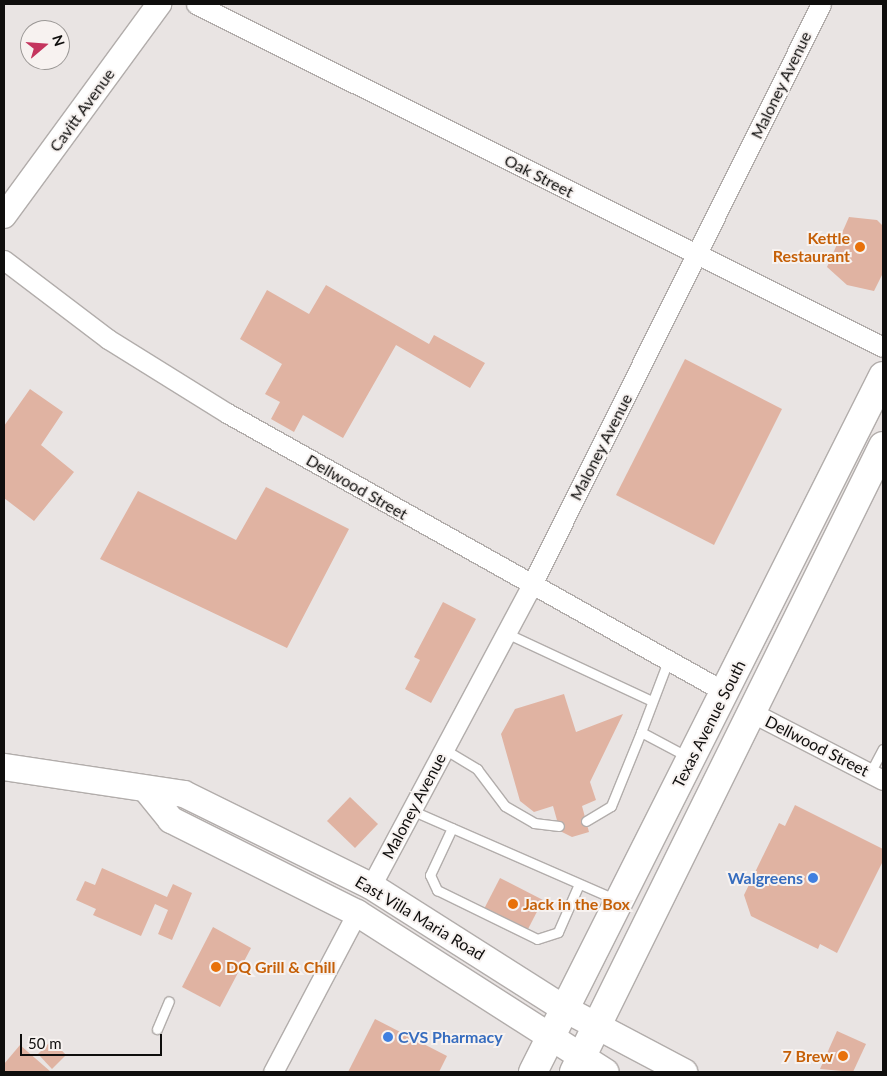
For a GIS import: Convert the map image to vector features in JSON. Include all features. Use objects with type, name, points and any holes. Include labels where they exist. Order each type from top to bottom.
[{"type":"main road","name":"Texas Avenue South","points":[[533,1072],[883,376]]},
{"type":"main road","name":"Texas Avenue South","points":[[578,1066],[883,446]]},
{"type":"main road","name":"East Villa Maria Road","points":[[4,767],[184,794],[371,886],[565,1009],[684,1072]]},
{"type":"main road","name":"East Villa Maria Road","points":[[146,789],[171,820],[356,913],[549,1039],[578,1066],[606,1072]]},
{"type":"street","name":"Cavitt Avenue","points":[[4,216],[159,4]]},
{"type":"street","name":"Oak Street","points":[[196,4],[883,348]]},
{"type":"street","name":"Maloney Avenue","points":[[371,886],[531,586],[698,256],[821,4]]},
{"type":"street","name":"Dellwood Street","points":[[4,260],[108,339],[227,413],[531,586],[725,692]]},
{"type":"street","name":"Dellwood Street","points":[[751,712],[877,776]]},
{"type":"street","points":[[273,1072],[356,913]]},
{"type":"lane","points":[[506,633],[652,702]]},
{"type":"lane","points":[[586,821],[611,806],[668,661]]},
{"type":"lane","points":[[641,732],[692,759]]},
{"type":"lane","points":[[444,749],[477,770],[505,806],[534,823],[559,826]]},
{"type":"lane","points":[[877,776],[883,749]]},
{"type":"lane","points":[[411,810],[618,900]]},
{"type":"lane","points":[[452,828],[430,875],[437,890],[537,940],[558,932],[579,884]]},
{"type":"lane","points":[[157,1029],[169,1001]]},
{"type":"building","name":"Kettle Restaurant","points":[[849,217],[877,220],[883,226],[883,273],[874,291],[847,285],[827,267]]},
{"type":"building","points":[[326,285],[429,344],[434,335],[485,363],[470,388],[396,345],[343,438],[303,415],[294,432],[271,419],[280,402],[265,394],[282,364],[240,339],[267,290],[309,314]]},
{"type":"building","points":[[685,359],[782,409],[714,545],[616,495]]},
{"type":"building","points":[[30,389],[63,412],[41,445],[74,472],[34,521],[4,498],[4,426]]},
{"type":"building","points":[[266,487],[349,529],[287,648],[100,559],[138,491],[236,540]]},
{"type":"building","points":[[443,602],[476,619],[431,703],[405,689],[420,660],[414,657]]},
{"type":"building","points":[[564,694],[576,732],[623,714],[590,782],[596,800],[582,806],[589,832],[572,837],[560,831],[553,806],[534,812],[520,801],[501,734],[515,709]]},
{"type":"building","points":[[350,797],[378,824],[355,848],[327,821]]},
{"type":"building","name":"Walgreens","points":[[795,805],[883,849],[883,861],[837,953],[820,944],[818,949],[751,916],[744,895],[779,823],[785,826]]},
{"type":"building","points":[[102,868],[167,897],[173,884],[192,893],[172,940],[158,934],[168,910],[155,904],[141,936],[93,915],[96,909],[76,900],[85,881],[95,885]]},
{"type":"building","name":"Jack in the Box","points":[[500,878],[543,900],[527,931],[484,909]]},
{"type":"building","name":"DQ Grill & Chill","points":[[213,927],[251,948],[220,1007],[182,987]]},
{"type":"building","name":"CVS Pharmacy","points":[[375,1019],[447,1056],[439,1072],[348,1072]]},
{"type":"building","name":"7 Brew","points":[[837,1031],[866,1044],[853,1072],[820,1069]]},
{"type":"building","points":[[52,1040],[66,1055],[52,1069],[38,1054]]},
{"type":"building","points":[[20,1045],[51,1072],[4,1072],[4,1064]]},
{"type":"place","name":"Kettle Restaurant","points":[[860,247]]},
{"type":"place","name":"Walgreens","points":[[813,878]]},
{"type":"place","name":"Jack in the Box","points":[[513,904]]},
{"type":"place","name":"DQ Grill & Chill","points":[[216,967]]},
{"type":"place","name":"CVS Pharmacy","points":[[388,1037]]},
{"type":"place","name":"7 Brew","points":[[843,1056]]}]
